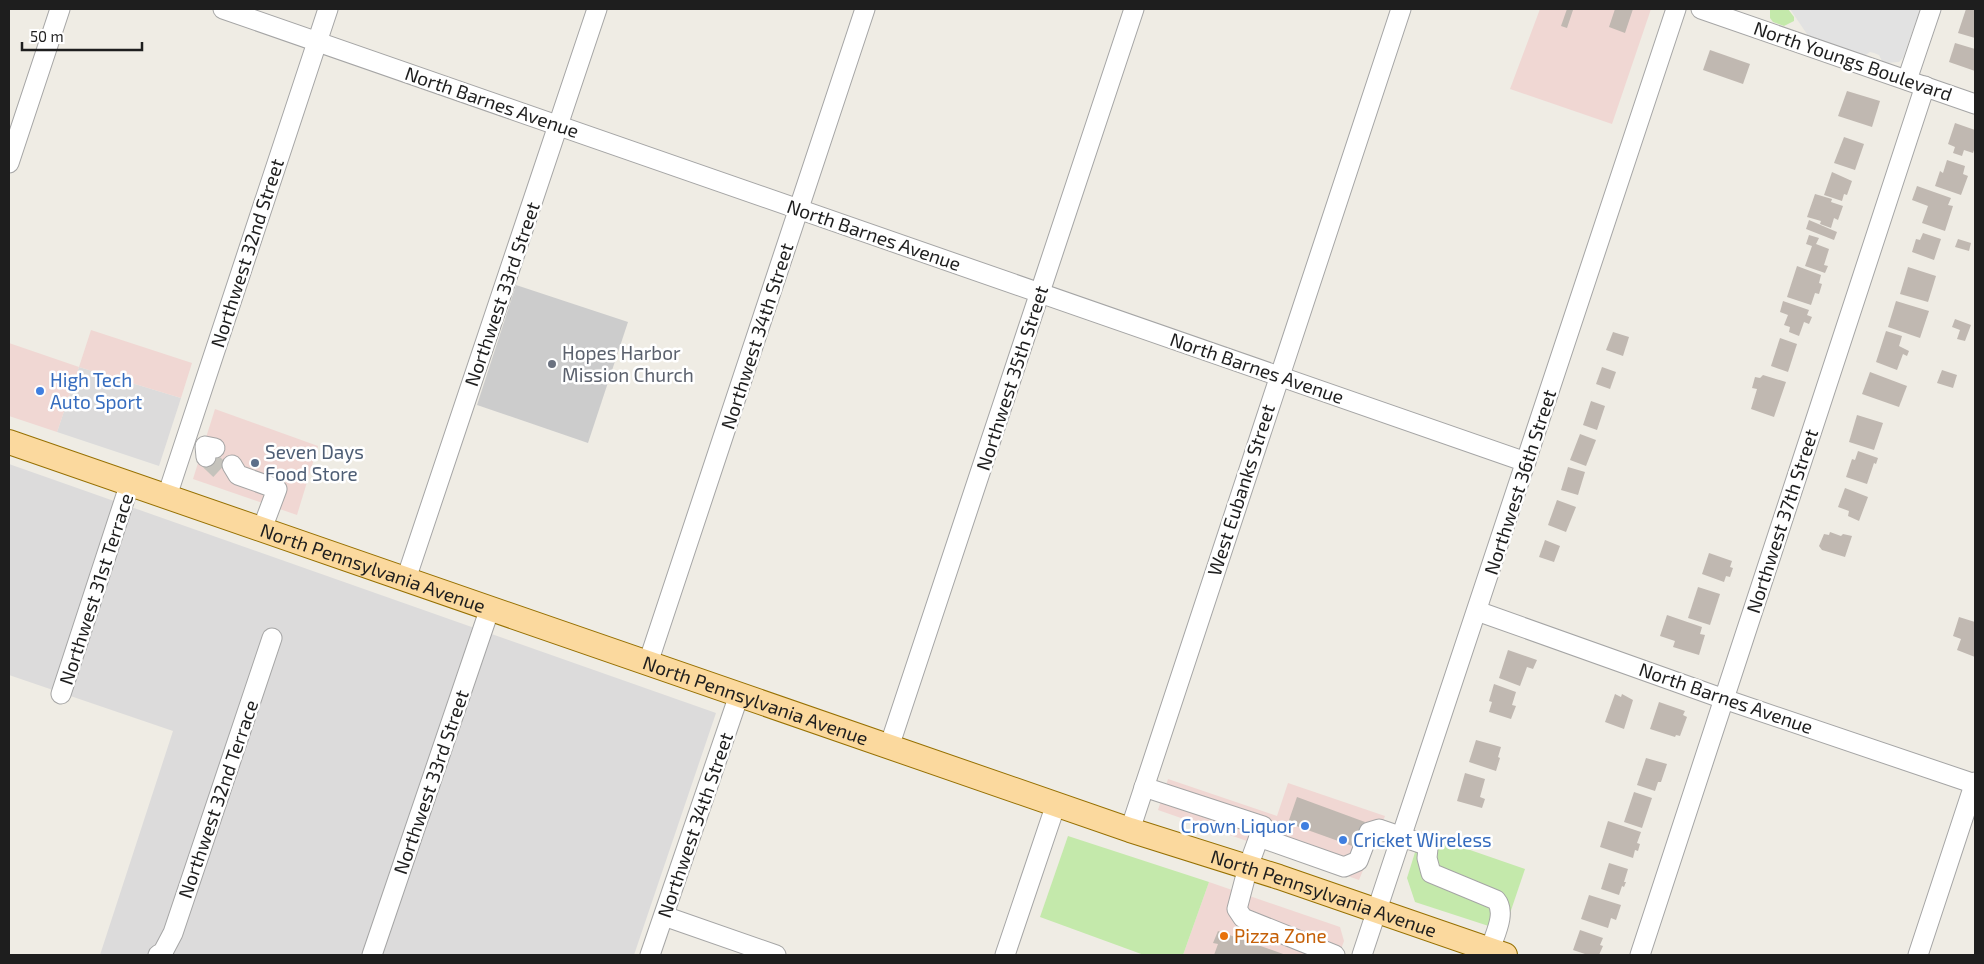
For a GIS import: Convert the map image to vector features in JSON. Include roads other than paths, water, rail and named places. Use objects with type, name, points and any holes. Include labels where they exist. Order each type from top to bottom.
[{"type":"main road","name":"North Pennsylvania Avenue","points":[[9,442],[1130,830],[1248,867],[1497,953]]},
{"type":"street","points":[[9,163],[60,9]]},
{"type":"street","name":"North Barnes Avenue","points":[[223,9],[1526,462]]},
{"type":"street","name":"Northwest 32nd Street","points":[[167,496],[328,9]]},
{"type":"street","name":"Northwest 33rd Street","points":[[406,579],[597,9]]},
{"type":"street","name":"Northwest 34th Street","points":[[648,663],[800,210],[865,9]]},
{"type":"street","name":"Northwest 35th Street","points":[[889,746],[1134,9]]},
{"type":"street","name":"West Eubanks Street","points":[[1130,830],[1401,9]]},
{"type":"street","name":"Northwest 36th Street","points":[[1362,955],[1676,9]]},
{"type":"street","name":"North Youngs Boulevard","points":[[1702,9],[1975,104]]},
{"type":"street","points":[[1907,80],[1931,9]]},
{"type":"street","name":"Northwest 37th Street","points":[[1640,955],[1925,86]]},
{"type":"street","points":[[186,440],[209,450]]},
{"type":"street","points":[[231,471],[277,489],[262,530]]},
{"type":"street","name":"Northwest 31st Terrace","points":[[61,694],[130,483]]},
{"type":"street","name":"Northwest 33rd Street","points":[[372,955],[490,608]]},
{"type":"street","name":"North Barnes Avenue","points":[[1477,611],[1724,698],[1975,783]]},
{"type":"street","name":"Northwest 32nd Terrace","points":[[158,955],[163,952],[173,933],[272,638]]},
{"type":"street","name":"Northwest 34th Street","points":[[650,955],[739,695]]},
{"type":"street","points":[[1918,955],[1975,783]]},
{"type":"street","points":[[1144,787],[1263,826],[1248,867],[1237,908],[1243,918],[1335,955]]},
{"type":"street","points":[[1004,955],[1056,804]]},
{"type":"street","points":[[1259,837],[1344,867],[1358,861],[1369,832],[1379,829],[1423,844],[1428,848],[1427,858],[1431,872],[1496,900],[1500,905],[1502,912],[1497,953]]},
{"type":"street","points":[[664,916],[776,955]]},
{"type":"tunnel","points":[[206,457],[223,473]]},
{"type":"place","name":"Hopes Harbor Mission Church","points":[[552,364]]},
{"type":"place","name":"High Tech Auto Sport","points":[[40,391]]},
{"type":"place","name":"Seven Days Food Store","points":[[255,463]]},
{"type":"place","name":"Crown Liquor","points":[[1305,826]]},
{"type":"place","name":"Cricket Wireless","points":[[1343,840]]},
{"type":"place","name":"Pizza Zone","points":[[1224,936]]}]
